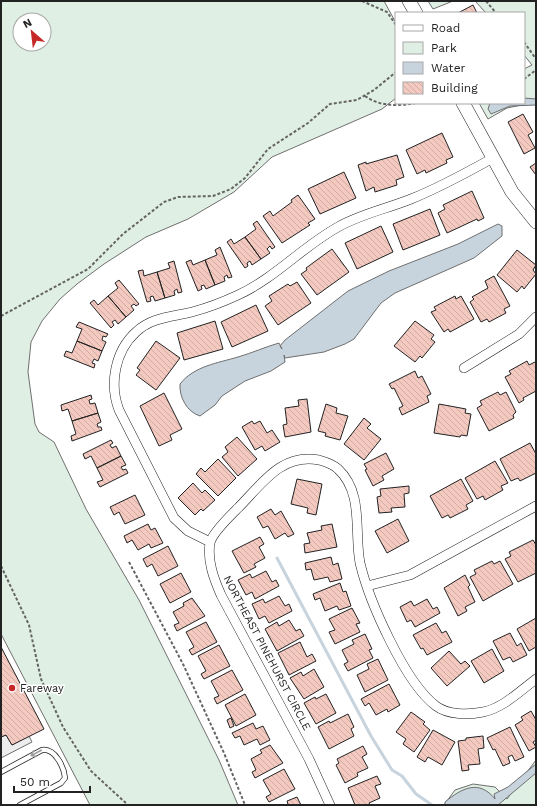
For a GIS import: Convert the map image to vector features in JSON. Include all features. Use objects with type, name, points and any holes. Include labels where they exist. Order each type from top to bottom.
[{"type":"street","points":[[409,1],[415,12]]},
{"type":"street","points":[[464,104],[512,192],[536,222]]},
{"type":"street","points":[[492,158],[431,191],[367,213],[348,222],[316,240],[280,270],[248,290],[193,312],[166,316],[154,320],[136,332],[127,342],[121,353],[114,384],[115,400],[174,518],[188,531],[210,542],[224,523],[276,469],[288,462],[300,458],[327,462],[338,468],[352,487],[355,499],[357,544],[367,586],[376,610],[395,650],[418,689],[437,707],[458,714],[483,712],[501,706],[536,679]]},
{"type":"street","points":[[464,368],[519,334],[536,317]]},
{"type":"street","points":[[367,586],[410,575],[536,506]]},
{"type":"street","name":"NORTHEAST PINEHURST CIRCLE","points":[[210,542],[211,567],[221,595],[310,759],[330,805]]},
{"type":"lane","points":[[1,772],[42,750],[47,749],[53,752],[65,778],[61,783],[20,805]]},
{"type":"path","points":[[362,1],[387,12],[395,24]]},
{"type":"path","points":[[486,1],[495,12]]},
{"type":"path","points":[[525,43],[536,59]]},
{"type":"path","points":[[525,78],[536,70]]},
{"type":"path","points":[[1,316],[84,272],[96,262],[123,234],[164,202],[178,197],[207,197],[226,192],[245,178],[268,149],[308,123],[330,104],[357,100],[365,96],[395,73]]},
{"type":"path","points":[[365,96],[378,102],[390,105],[403,104]]},
{"type":"path","points":[[129,562],[183,664],[224,753],[245,805]]},
{"type":"path","points":[[1,566],[28,625],[41,679],[61,722],[91,771],[128,805]]},
{"type":"green space","points":[[1,1],[384,1],[395,21],[395,99],[382,109],[272,157],[234,192],[188,219],[146,237],[104,264],[60,299],[42,321],[31,342],[28,372],[35,424],[39,432],[54,442],[86,509],[139,600],[219,760],[238,805],[90,805],[1,634]]},
{"type":"green space","points":[[428,1],[453,1],[433,9]]},
{"type":"green space","points":[[475,1],[536,1],[536,102],[507,108],[488,119],[480,104],[525,104],[525,68],[532,65],[525,56],[525,12],[485,12]]},
{"type":"green space","points":[[536,760],[536,805],[444,805],[455,790],[473,784],[495,787],[507,799]]},
{"type":"shaded area","points":[[6,735],[12,745],[29,736],[32,742],[1,758],[1,737]]},
{"type":"water","points":[[525,98],[536,99],[536,105],[510,106],[491,114],[488,109],[490,104],[525,104]]},
{"type":"water","points":[[498,224],[502,226],[502,236],[474,258],[395,293],[381,303],[354,339],[345,344],[324,352],[285,358],[284,355],[285,362],[271,371],[245,381],[222,396],[215,405],[200,416],[191,411],[182,399],[180,384],[199,369],[279,343],[280,346],[285,340],[348,291],[389,271],[458,244]]},
{"type":"water","points":[[536,764],[536,773],[498,805],[445,805],[445,802],[458,793],[477,787],[489,793],[495,799],[494,794],[508,787]]},
{"type":"building","points":[[473,5],[476,12],[460,12]]},
{"type":"building","points":[[523,114],[533,132],[528,135],[535,148],[524,154],[508,122]]},
{"type":"building","points":[[442,133],[453,157],[446,160],[447,163],[426,173],[425,170],[417,174],[406,150]]},
{"type":"building","points":[[397,155],[404,177],[396,180],[397,185],[375,192],[374,187],[366,191],[358,165]]},
{"type":"building","points":[[536,163],[536,175],[530,167]]},
{"type":"building","points":[[344,172],[356,198],[320,214],[308,189]]},
{"type":"building","points":[[472,191],[484,218],[478,221],[477,219],[447,233],[438,213],[445,209],[443,205]]},
{"type":"building","points":[[298,195],[315,219],[308,223],[310,225],[282,243],[263,216],[270,211],[273,216],[292,202],[291,200]]},
{"type":"building","points":[[430,209],[440,235],[403,250],[393,224]]},
{"type":"building","points":[[257,221],[275,247],[272,249],[270,246],[267,249],[270,253],[261,259],[245,237],[256,229],[253,224]]},
{"type":"building","points":[[381,226],[393,252],[357,269],[345,243]]},
{"type":"building","points":[[245,237],[261,259],[252,265],[250,261],[247,263],[248,266],[245,268],[227,242],[231,239],[234,244]]},
{"type":"building","points":[[220,247],[232,277],[228,278],[227,275],[224,277],[225,281],[215,285],[205,260],[217,255],[215,250]]},
{"type":"building","points":[[332,249],[349,272],[317,295],[301,274],[307,270],[306,268]]},
{"type":"building","points":[[517,250],[536,265],[533,270],[536,274],[524,289],[522,286],[517,292],[497,275]]},
{"type":"building","points":[[191,260],[193,265],[205,260],[215,285],[206,289],[204,285],[201,286],[202,289],[198,291],[186,262]]},
{"type":"building","points":[[174,261],[182,292],[178,293],[177,289],[174,291],[175,295],[165,298],[157,272],[170,268],[168,263]]},
{"type":"building","points":[[143,270],[144,276],[157,272],[165,298],[155,301],[153,296],[150,297],[151,301],[147,302],[138,271]]},
{"type":"building","points":[[494,276],[510,306],[504,309],[506,313],[489,322],[487,319],[481,322],[470,302],[474,299],[472,297],[488,288],[485,281]]},
{"type":"building","points":[[119,280],[139,304],[136,306],[134,304],[131,306],[134,310],[126,317],[108,296],[118,288],[115,283]]},
{"type":"building","points":[[297,282],[311,303],[278,325],[265,306],[272,301],[269,296],[288,284],[290,286]]},
{"type":"building","points":[[108,296],[126,317],[118,324],[115,320],[112,322],[114,325],[111,328],[90,303],[94,300],[98,305]]},
{"type":"building","points":[[455,296],[456,299],[461,296],[474,319],[450,332],[448,329],[444,332],[431,312],[436,310],[434,307]]},
{"type":"building","points":[[256,305],[268,331],[232,347],[221,322]]},
{"type":"building","points":[[215,321],[223,349],[184,360],[177,333]]},
{"type":"building","points":[[415,321],[434,335],[431,339],[435,342],[422,358],[420,356],[415,362],[394,346]]},
{"type":"building","points":[[79,322],[108,334],[106,337],[103,336],[102,340],[106,342],[102,351],[77,341],[82,329],[76,327]]},
{"type":"building","points":[[77,341],[102,351],[98,361],[94,359],[92,363],[95,364],[94,368],[64,356],[66,351],[72,353]]},
{"type":"building","points":[[156,341],[180,358],[156,390],[136,375],[140,370],[137,368]]},
{"type":"building","points":[[527,361],[529,365],[535,362],[536,364],[536,391],[523,398],[524,400],[519,403],[505,377],[511,374],[509,371]]},
{"type":"building","points":[[415,371],[418,378],[422,376],[431,394],[427,396],[429,402],[402,415],[399,408],[403,406],[394,388],[392,389],[389,384]]},
{"type":"building","points":[[498,392],[500,395],[506,392],[516,412],[513,415],[514,418],[489,431],[477,408],[482,405],[480,401]]},
{"type":"building","points":[[164,393],[182,429],[170,435],[172,440],[159,446],[140,406]]},
{"type":"building","points":[[91,395],[92,399],[89,400],[90,404],[95,403],[98,413],[72,421],[68,409],[62,411],[61,405]]},
{"type":"building","points":[[307,399],[311,432],[285,437],[283,425],[287,424],[285,408],[299,406],[298,400]]},
{"type":"building","points":[[326,404],[337,408],[336,413],[348,416],[340,440],[325,436],[326,433],[318,431]]},
{"type":"building","points":[[439,404],[466,409],[465,413],[471,414],[467,436],[461,435],[460,437],[434,433]]},
{"type":"building","points":[[98,413],[101,422],[97,424],[102,430],[72,441],[71,436],[76,434],[72,421]]},
{"type":"building","points":[[364,418],[371,424],[367,428],[381,439],[364,460],[344,444]]},
{"type":"building","points":[[252,421],[254,424],[260,421],[267,433],[272,430],[280,442],[265,451],[262,446],[255,450],[242,427]]},
{"type":"building","points":[[237,437],[257,459],[238,476],[222,457],[228,452],[225,447]]},
{"type":"building","points":[[111,440],[113,443],[110,445],[112,448],[116,446],[121,456],[97,468],[91,456],[85,459],[83,454]]},
{"type":"building","points":[[530,443],[536,454],[536,473],[520,481],[518,478],[511,481],[500,459]]},
{"type":"building","points":[[386,453],[394,469],[382,476],[384,480],[373,486],[365,470],[367,469],[364,464]]},
{"type":"building","points":[[121,456],[126,465],[121,467],[123,470],[126,469],[128,473],[100,487],[97,482],[103,480],[97,468]]},
{"type":"building","points":[[218,459],[236,478],[218,496],[196,474],[201,468],[205,472]]},
{"type":"building","points":[[495,461],[508,483],[501,486],[503,490],[485,500],[483,496],[477,499],[465,478]]},
{"type":"building","points":[[297,479],[322,484],[316,515],[307,513],[308,508],[291,504]]},
{"type":"building","points":[[461,479],[473,501],[466,505],[468,509],[450,518],[448,515],[442,518],[430,496]]},
{"type":"building","points":[[193,483],[202,493],[205,490],[215,500],[203,511],[201,509],[195,515],[178,498]]},
{"type":"building","points":[[409,486],[409,493],[404,494],[405,507],[391,508],[392,512],[379,513],[377,497],[381,496],[380,489]]},
{"type":"building","points":[[135,495],[145,515],[125,524],[119,512],[114,515],[110,507]]},
{"type":"building","points":[[271,509],[275,515],[281,511],[294,534],[288,537],[285,533],[275,539],[268,526],[263,528],[257,517]]},
{"type":"building","points":[[398,519],[409,541],[387,553],[375,531]]},
{"type":"building","points":[[148,524],[151,530],[155,528],[163,543],[151,548],[149,544],[138,550],[132,540],[127,543],[124,536]]},
{"type":"building","points":[[332,524],[337,547],[305,553],[304,544],[310,543],[307,533],[322,530],[321,526]]},
{"type":"building","points":[[260,537],[264,544],[259,547],[265,558],[254,564],[256,567],[244,573],[232,551]]},
{"type":"building","points":[[533,540],[536,545],[536,573],[518,582],[505,559],[511,556],[509,552]]},
{"type":"building","points":[[168,546],[178,566],[158,576],[152,564],[147,567],[143,559]]},
{"type":"building","points":[[331,557],[333,565],[338,563],[342,579],[330,582],[328,577],[314,580],[311,569],[306,570],[305,563]]},
{"type":"building","points":[[492,561],[494,564],[500,561],[513,584],[483,601],[470,577],[476,574],[474,570]]},
{"type":"building","points":[[266,571],[272,582],[276,580],[279,586],[255,599],[252,592],[246,595],[238,580],[250,574],[252,578]]},
{"type":"building","points":[[181,573],[191,592],[170,603],[160,584]]},
{"type":"building","points":[[465,575],[470,585],[468,587],[475,602],[465,607],[467,611],[458,616],[444,588]]},
{"type":"building","points":[[340,583],[343,592],[346,591],[351,606],[339,610],[337,606],[325,611],[320,598],[315,600],[313,594]]},
{"type":"building","points":[[279,596],[285,606],[289,604],[292,611],[269,623],[265,616],[259,619],[252,604],[263,599],[265,603]]},
{"type":"building","points":[[192,598],[205,616],[177,631],[174,625],[179,623],[173,612],[184,606],[183,603]]},
{"type":"building","points":[[427,599],[433,609],[437,607],[440,613],[415,627],[411,620],[407,622],[400,607],[411,601],[414,606]]},
{"type":"building","points":[[352,608],[360,623],[356,624],[360,632],[335,644],[329,632],[335,630],[329,619]]},
{"type":"building","points":[[536,618],[536,647],[529,651],[517,629]]},
{"type":"building","points":[[289,620],[296,631],[300,629],[304,636],[277,651],[265,629],[277,622],[279,626]]},
{"type":"building","points":[[206,622],[217,642],[192,655],[189,650],[194,647],[186,632]]},
{"type":"building","points":[[436,623],[442,633],[446,631],[452,642],[427,655],[423,648],[421,649],[413,635]]},
{"type":"building","points":[[510,633],[517,646],[521,643],[527,655],[513,662],[510,657],[503,660],[493,641]]},
{"type":"building","points":[[365,634],[372,649],[369,650],[373,658],[348,671],[344,664],[348,662],[342,650],[354,644],[352,640]]},
{"type":"building","points":[[300,642],[307,657],[312,654],[316,661],[289,675],[278,653]]},
{"type":"building","points":[[219,645],[230,666],[204,679],[201,674],[206,671],[198,656]]},
{"type":"building","name":"Fareway","points":[[1,647],[44,729],[12,745],[6,735],[1,737]]},
{"type":"building","points":[[492,649],[504,671],[484,683],[471,661]]},
{"type":"building","points":[[449,651],[461,664],[465,661],[470,666],[447,686],[431,668]]},
{"type":"building","points":[[378,659],[388,680],[365,692],[357,675],[369,669],[367,664]]},
{"type":"building","points":[[314,669],[324,687],[304,699],[290,678],[301,672],[303,676]]},
{"type":"building","points":[[232,670],[243,690],[217,704],[214,698],[219,696],[211,681]]},
{"type":"building","points":[[389,684],[400,705],[388,712],[387,709],[376,715],[369,703],[365,706],[361,699]]},
{"type":"building","points":[[245,694],[256,715],[236,726],[225,705]]},
{"type":"building","points":[[326,694],[336,713],[316,724],[304,703],[315,697],[316,699]]},
{"type":"building","points":[[531,711],[536,720],[536,740],[533,742],[536,747],[529,751],[515,725],[523,720],[521,717]]},
{"type":"building","points":[[411,712],[425,722],[423,724],[430,730],[414,752],[403,744],[406,739],[396,732]]},
{"type":"building","points":[[348,714],[354,727],[351,729],[354,736],[329,749],[318,727]]},
{"type":"building","points":[[231,718],[234,726],[230,728],[227,720]]},
{"type":"building","points":[[253,723],[256,729],[263,726],[270,740],[260,745],[257,739],[244,745],[240,736],[235,738],[232,733]]},
{"type":"building","points":[[510,727],[524,757],[515,761],[512,755],[508,757],[510,763],[503,766],[495,749],[493,750],[487,738]]},
{"type":"building","points":[[433,730],[455,742],[442,765],[428,757],[425,762],[417,757]]},
{"type":"building","points":[[483,736],[484,748],[478,749],[480,764],[468,765],[469,770],[462,771],[458,741],[466,740],[466,738]]},
{"type":"building","points":[[270,745],[283,763],[255,778],[252,772],[256,770],[251,759],[262,753],[260,750]]},
{"type":"building","points":[[363,746],[367,754],[362,757],[368,768],[357,773],[358,776],[345,783],[336,765],[339,763],[337,759]]},
{"type":"building","points":[[284,769],[295,789],[269,802],[266,797],[271,794],[263,780]]},
{"type":"building","points":[[377,776],[381,784],[375,786],[380,798],[369,803],[370,805],[355,805],[348,788]]},
{"type":"building","points":[[297,797],[301,805],[286,805],[288,804],[287,801]]},
{"type":"waterway","points":[[277,558],[371,736],[392,770],[402,776],[416,794],[432,805]]},
{"type":"place","name":"Fareway","points":[[12,688]]}]
